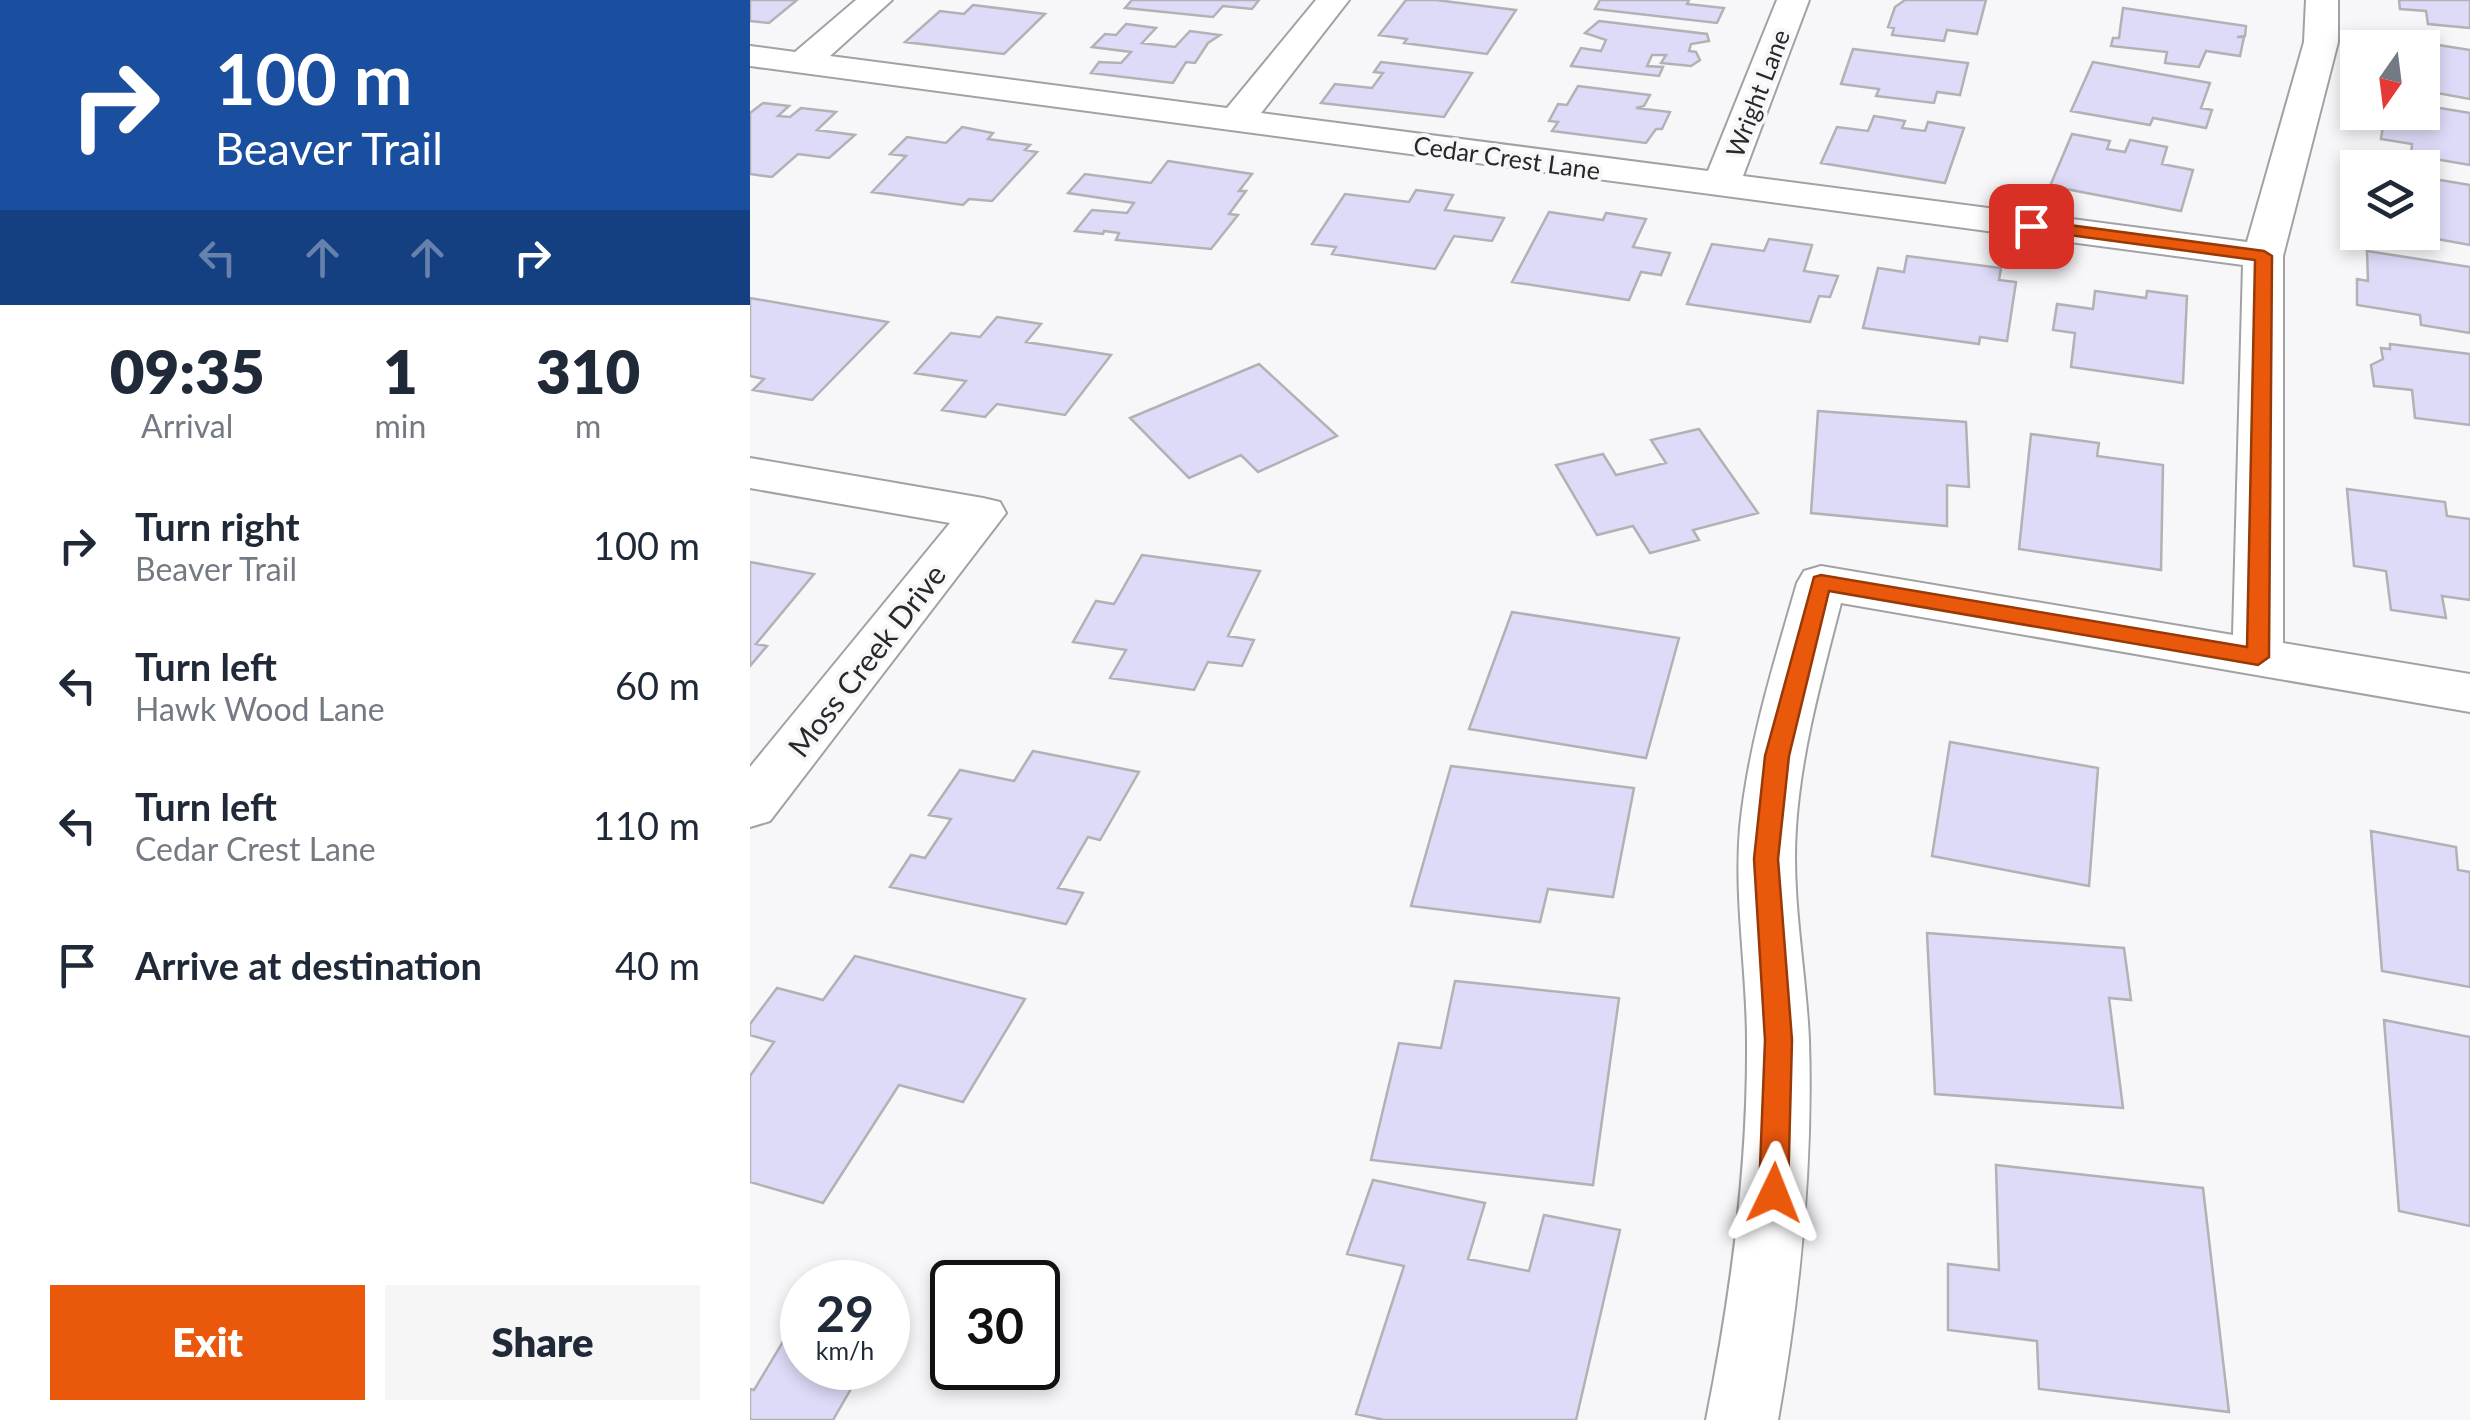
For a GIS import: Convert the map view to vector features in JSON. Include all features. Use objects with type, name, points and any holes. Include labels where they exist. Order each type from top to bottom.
[{"type":"street","points":[[803,62],[876,0]]},
{"type":"street","points":[[1236,121],[1333,0]]},
{"type":"street","name":"Wright Lane","points":[[1721,185],[1793,0]]},
{"type":"street","points":[[2258,657],[2264,256],[2321,42],[2322,0]]},
{"type":"street","name":"Cedar Crest Lane","points":[[750,56],[2264,256]]},
{"type":"street","name":"Moss Creek Drive","points":[[750,474],[983,513],[750,806]]},
{"type":"street","points":[[1742,1420],[1753,1365],[1774,1193],[1778,1040],[1766,859],[1777,756],[1821,582],[2470,693]]},
{"type":"building","points":[[750,0],[797,0],[769,23],[750,21]]},
{"type":"building","points":[[1132,0],[1259,0],[1252,9],[1223,6],[1213,17],[1125,8]]},
{"type":"building","points":[[1406,0],[1516,10],[1487,54],[1404,43],[1407,39],[1379,35]]},
{"type":"building","points":[[1600,0],[1689,0],[1687,4],[1724,8],[1717,23],[1595,9]]},
{"type":"building","points":[[1905,0],[1986,0],[1977,34],[1947,30],[1944,41],[1892,35],[1894,28],[1888,27],[1895,7]]},
{"type":"building","points":[[2399,0],[2470,0],[2470,28],[2428,24],[2426,11],[2400,9]]},
{"type":"building","points":[[973,5],[1045,14],[1004,54],[905,42],[940,11],[964,14]]},
{"type":"building","points":[[2123,8],[2246,26],[2245,36],[2237,37],[2244,37],[2240,56],[2206,51],[2199,67],[2165,63],[2167,52],[2111,46],[2113,38],[2119,38]]},
{"type":"building","points":[[1599,21],[1707,34],[1709,41],[1691,44],[1689,51],[1696,52],[1700,60],[1691,66],[1661,63],[1666,55],[1652,55],[1647,66],[1663,67],[1659,76],[1571,66],[1581,48],[1601,51],[1606,40],[1585,33]]},
{"type":"building","points":[[1126,24],[1156,28],[1142,43],[1175,47],[1190,31],[1220,35],[1208,43],[1195,63],[1186,62],[1173,83],[1091,73],[1099,62],[1121,63],[1131,52],[1092,47],[1105,34],[1116,35]]},
{"type":"building","points":[[2440,45],[2470,50],[2470,99],[2440,94]]},
{"type":"building","points":[[1853,49],[1968,63],[1960,95],[1937,92],[1934,103],[1876,96],[1879,89],[1841,84]]},
{"type":"building","points":[[1381,62],[1472,73],[1444,117],[1321,103],[1335,84],[1372,88],[1383,73],[1374,72]]},
{"type":"building","points":[[2093,62],[2210,83],[2201,108],[2212,110],[2206,128],[2153,118],[2150,125],[2071,111]]},
{"type":"building","points":[[1578,86],[1650,95],[1644,106],[1636,108],[1670,112],[1662,129],[1656,129],[1646,143],[1552,131],[1558,122],[1549,121],[1558,104],[1567,105]]},
{"type":"building","points":[[763,103],[789,106],[778,116],[790,117],[801,108],[836,112],[817,130],[855,135],[829,158],[798,154],[772,177],[750,174],[750,113]]},
{"type":"building","points":[[2440,108],[2470,113],[2470,165],[2440,160],[2440,150],[2411,150],[2412,144],[2381,139],[2382,130],[2440,130]]},
{"type":"building","points":[[1874,116],[1905,121],[1902,128],[1925,131],[1928,122],[1964,128],[1945,183],[1821,163],[1837,127],[1868,131]]},
{"type":"building","points":[[962,127],[993,133],[988,139],[1030,145],[1025,150],[1037,152],[992,201],[969,199],[963,205],[872,192],[906,156],[890,154],[907,137],[946,143]]},
{"type":"building","points":[[2072,134],[2110,141],[2107,149],[2125,152],[2130,140],[2167,147],[2162,164],[2193,170],[2181,211],[2050,186]]},
{"type":"building","points":[[1168,161],[1252,174],[1239,191],[1246,191],[1229,214],[1238,215],[1211,249],[1116,240],[1119,233],[1104,231],[1075,231],[1092,210],[1127,213],[1134,203],[1068,193],[1085,174],[1151,183]]},
{"type":"building","points":[[2440,180],[2470,185],[2470,245],[2440,240]]},
{"type":"building","points":[[1416,190],[1453,195],[1445,210],[1504,218],[1492,241],[1454,236],[1435,269],[1332,254],[1336,247],[1312,244],[1345,194],[1409,202]]},
{"type":"building","points":[[1549,212],[1603,220],[1606,213],[1646,219],[1633,247],[1670,253],[1661,275],[1641,272],[1629,300],[1512,282]]},
{"type":"building","points":[[1769,239],[1812,245],[1804,271],[1838,276],[1830,297],[1819,296],[1810,322],[1687,304],[1712,244],[1764,251]]},
{"type":"building","points":[[2367,251],[2470,267],[2470,333],[2421,325],[2420,315],[2357,305],[2357,279],[2368,281]]},
{"type":"building","points":[[1907,256],[2001,268],[1999,280],[2016,282],[2007,341],[1980,337],[1979,344],[1863,328],[1878,268],[1904,272]]},
{"type":"building","points":[[2095,291],[2146,298],[2147,291],[2187,296],[2183,383],[2071,367],[2075,333],[2053,330],[2057,304],[2093,309]]},
{"type":"building","points":[[750,298],[888,322],[812,400],[753,390],[764,379],[750,376]]},
{"type":"building","points":[[997,317],[1041,324],[1026,342],[1111,355],[1065,415],[997,404],[985,417],[942,410],[966,381],[915,373],[951,333],[980,337]]},
{"type":"building","points":[[2390,344],[2470,354],[2470,425],[2415,418],[2412,390],[2374,386],[2371,365],[2383,359],[2381,348],[2390,349]]},
{"type":"building","points":[[1259,364],[1337,436],[1258,472],[1241,455],[1189,478],[1130,418]]},
{"type":"building","points":[[1818,411],[1966,422],[1969,487],[1947,485],[1947,526],[1811,513]]},
{"type":"building","points":[[1699,429],[1758,513],[1693,530],[1699,540],[1650,553],[1633,526],[1597,535],[1556,465],[1603,454],[1616,475],[1666,463],[1651,440]]},
{"type":"building","points":[[2031,434],[2099,443],[2097,456],[2163,465],[2161,570],[2019,549]]},
{"type":"building","points":[[2347,489],[2445,502],[2447,516],[2470,519],[2470,600],[2442,596],[2446,618],[2391,610],[2386,571],[2354,566]]},
{"type":"building","points":[[1142,555],[1260,571],[1228,636],[1254,640],[1242,666],[1208,662],[1194,690],[1110,678],[1126,650],[1073,642],[1096,601],[1114,604]]},
{"type":"building","points":[[750,562],[814,574],[756,644],[767,646],[750,666]]},
{"type":"building","points":[[1512,612],[1679,638],[1646,758],[1469,729]]},
{"type":"building","points":[[1950,742],[2098,768],[2089,886],[1932,856]]},
{"type":"building","points":[[1033,751],[1139,772],[1100,840],[1088,837],[1058,888],[1083,893],[1066,924],[890,887],[911,855],[925,858],[951,819],[929,815],[960,770],[1014,781]]},
{"type":"building","points":[[1451,766],[1634,788],[1613,897],[1548,889],[1540,922],[1411,906]]},
{"type":"building","points":[[2371,831],[2456,847],[2458,870],[2470,872],[2470,987],[2382,971]]},
{"type":"building","points":[[1927,933],[2124,948],[2131,1000],[2109,998],[2123,1108],[1935,1094]]},
{"type":"building","points":[[855,956],[1025,999],[963,1102],[899,1085],[823,1203],[750,1182],[750,1076],[774,1042],[750,1035],[750,1024],[777,988],[823,1000]]},
{"type":"building","points":[[1455,981],[1619,998],[1593,1185],[1371,1160],[1399,1043],[1441,1048]]},
{"type":"building","points":[[2384,1020],[2470,1037],[2470,1226],[2399,1211]]},
{"type":"building","points":[[1996,1165],[2203,1188],[2229,1412],[2039,1389],[2037,1341],[1948,1330],[1948,1264],[1999,1270]]},
{"type":"building","points":[[1373,1180],[1485,1203],[1468,1259],[1529,1271],[1544,1215],[1620,1230],[1576,1420],[1384,1420],[1356,1414],[1404,1266],[1347,1254]]},
{"type":"building","points":[[780,1347],[780,1390],[850,1390],[833,1420],[750,1420],[750,1389],[754,1390]]},
{"type":"route","points":[[1774,1193],[1778,1040],[1766,859],[1777,756],[1821,582],[2258,657],[2264,256],[2031,226]]}]
